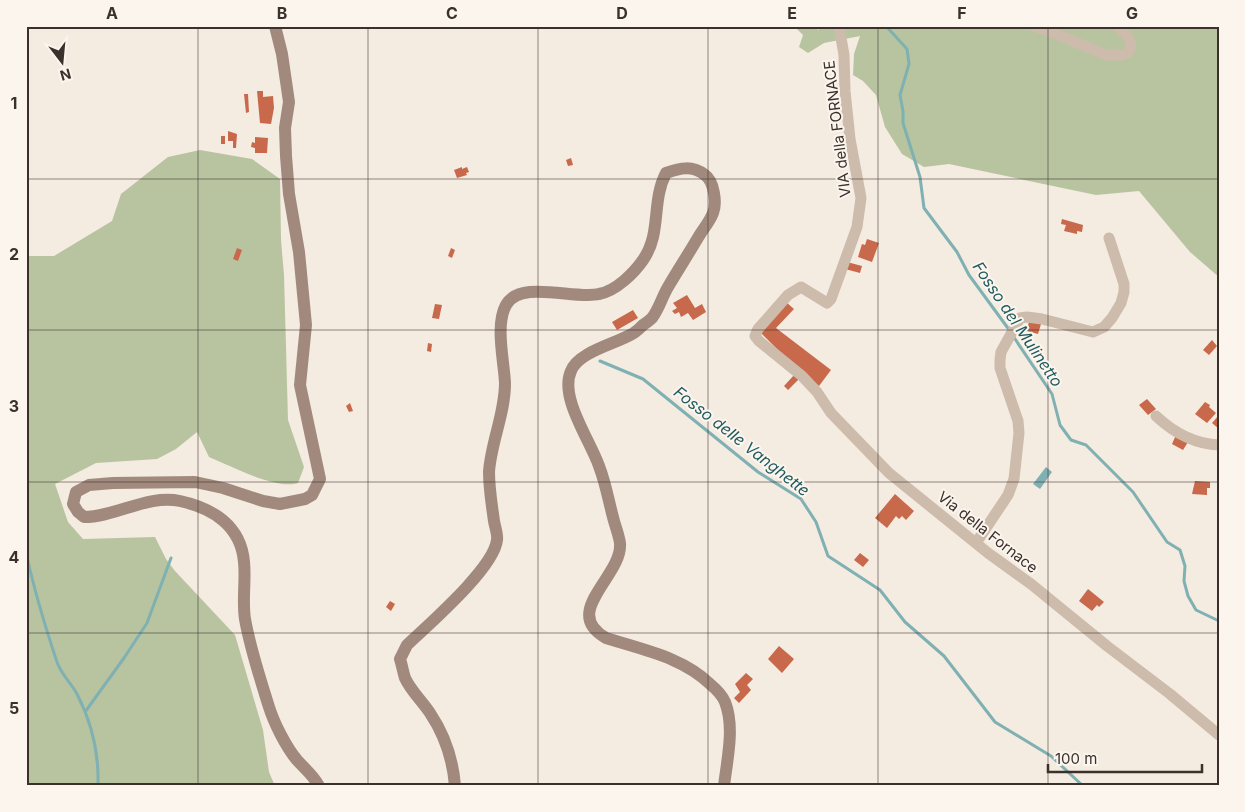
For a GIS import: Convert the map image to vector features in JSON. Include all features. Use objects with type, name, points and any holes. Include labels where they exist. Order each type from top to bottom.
[{"type":"main road","points":[[274,26],[282,54],[288,102],[285,128],[289,194],[299,252],[306,325],[300,384],[320,479],[312,495],[305,499],[280,504],[195,482],[176,482],[89,485],[76,492],[73,504],[84,517],[96,517],[143,504],[168,500],[179,501],[198,506],[224,520],[242,548],[245,616],[269,708],[288,746],[297,760],[315,778],[319,786]]},
{"type":"main road","points":[[455,786],[450,757],[444,738],[430,712],[414,693],[405,678],[400,659],[407,645],[481,572],[497,540],[490,495],[489,473],[493,446],[504,402],[505,384],[501,339],[505,307],[516,294],[528,292],[582,296],[600,294],[615,288],[643,260],[652,244],[656,225],[657,196],[666,173],[690,168],[700,171],[708,177],[714,187],[714,211],[665,291],[652,318],[632,334],[594,351],[580,360],[572,368],[568,381],[569,395],[600,468],[620,544],[614,564],[592,603],[590,611],[591,624],[598,634],[606,638],[671,658],[698,673],[719,692],[725,700],[730,728],[724,786]]},
{"type":"street","name":"VIA della FORNACE","points":[[755,336],[758,329],[788,295],[801,287],[827,303],[831,299],[856,227],[861,198],[850,139],[845,91],[844,55],[839,26]]},
{"type":"street","points":[[1034,26],[1106,55],[1122,55],[1128,53],[1131,45],[1128,37],[1117,26]]},
{"type":"street","points":[[976,543],[1008,495],[1014,479],[1019,433],[1018,421],[1000,368],[1001,352],[1020,318],[1027,317],[1093,332],[1104,327],[1121,303],[1124,292],[1124,284],[1108,238]]},
{"type":"street","name":"Via della Fornace","points":[[755,336],[818,392],[831,413],[889,473],[1170,694],[1219,735]]},
{"type":"street","points":[[1156,416],[1186,438],[1210,445],[1219,445]]},
{"type":"green space","points":[[794,26],[815,26],[818,30],[822,26],[1219,26],[1219,277],[1190,252],[1139,191],[1096,195],[949,164],[924,167],[902,154],[885,127],[876,95],[863,81],[853,75],[854,54],[860,36],[824,43],[808,53],[799,47],[803,35]]},
{"type":"green space","points":[[200,150],[252,159],[280,179],[288,420],[304,467],[298,483],[278,483],[266,480],[209,457],[197,432],[176,449],[157,459],[96,463],[55,484],[68,522],[83,539],[155,537],[166,559],[175,571],[235,635],[263,730],[269,772],[275,786],[26,786],[26,256],[54,256],[112,221],[121,194],[168,157]]},
{"type":"water","points":[[1046,467],[1052,472],[1040,489],[1033,484]]},
{"type":"building","points":[[257,91],[263,91],[263,97],[273,96],[274,108],[271,124],[260,123]]},
{"type":"building","points":[[244,94],[248,94],[249,112],[246,113]]},
{"type":"building","points":[[228,131],[237,134],[236,148],[233,148],[233,141],[228,141]]},
{"type":"building","points":[[221,136],[225,136],[225,144],[221,144]]},
{"type":"building","points":[[255,137],[268,138],[267,153],[255,153],[255,148],[251,147],[252,142],[255,143]]},
{"type":"building","points":[[571,158],[573,165],[568,166],[566,160]]},
{"type":"building","points":[[462,167],[462,169],[467,167],[469,172],[466,173],[467,175],[457,178],[454,170]]},
{"type":"building","points":[[1062,219],[1083,225],[1082,232],[1077,231],[1077,234],[1064,231],[1066,225],[1061,224]]},
{"type":"building","points":[[867,239],[879,243],[872,262],[858,257],[862,244],[865,245]]},
{"type":"building","points":[[237,248],[242,250],[238,261],[233,259]]},
{"type":"building","points":[[451,248],[455,250],[452,258],[448,256]]},
{"type":"building","points":[[847,262],[862,266],[860,273],[845,269]]},
{"type":"building","points":[[687,295],[695,308],[702,304],[706,312],[693,320],[688,313],[681,317],[679,312],[675,314],[672,311],[677,308],[673,303]]},
{"type":"building","points":[[786,302],[794,309],[776,328],[831,370],[819,386],[788,360],[760,332]]},
{"type":"building","points":[[435,304],[442,305],[439,319],[432,318]]},
{"type":"building","points":[[633,310],[638,318],[617,330],[612,322]]},
{"type":"building","points":[[1029,321],[1041,324],[1038,334],[1027,331]]},
{"type":"building","points":[[1212,340],[1217,346],[1209,355],[1203,350]]},
{"type":"building","points":[[428,343],[432,344],[431,352],[427,351]]},
{"type":"building","points":[[795,374],[799,379],[788,390],[784,386]]},
{"type":"building","points":[[1147,399],[1156,409],[1148,415],[1139,405]]},
{"type":"building","points":[[1205,402],[1216,413],[1207,423],[1195,414]]},
{"type":"building","points":[[350,403],[353,411],[349,412],[346,406]]},
{"type":"building","points":[[1219,415],[1219,429],[1212,423]]},
{"type":"building","points":[[1176,435],[1188,442],[1183,450],[1172,444]]},
{"type":"building","points":[[1195,481],[1210,482],[1210,488],[1207,488],[1207,495],[1192,494]]},
{"type":"building","points":[[895,494],[914,511],[906,520],[902,516],[899,519],[896,516],[887,528],[875,518]]},
{"type":"building","points":[[860,553],[869,560],[863,567],[854,560]]},
{"type":"building","points":[[1088,589],[1104,602],[1099,607],[1097,605],[1092,611],[1079,601]]},
{"type":"building","points":[[390,601],[395,604],[391,611],[386,607]]},
{"type":"building","points":[[779,646],[794,659],[782,673],[768,659]]},
{"type":"building","points":[[746,673],[753,679],[747,685],[751,690],[739,703],[734,698],[740,692],[735,684]]},
{"type":"waterway","name":"Fosso del Mulinetto","points":[[886,26],[907,49],[909,64],[900,95],[903,123],[920,177],[924,208],[957,252],[969,275],[1010,331]]},
{"type":"waterway","name":"Fosso del Mulinetto","points":[[1013,336],[1052,394],[1060,425],[1071,440],[1086,445],[1133,492],[1167,542],[1180,550],[1185,566],[1184,581],[1188,596],[1196,610],[1219,621]]},
{"type":"waterway","name":"Fosso delle Vanghette","points":[[600,361],[643,379],[758,472],[801,499],[816,522],[828,556],[880,590],[905,622],[944,656],[995,722],[1051,756],[1083,786]]},
{"type":"waterway","points":[[26,552],[40,608],[57,662],[77,694],[87,716],[96,750],[98,786]]},
{"type":"waterway","points":[[85,712],[147,623],[171,558]]}]
